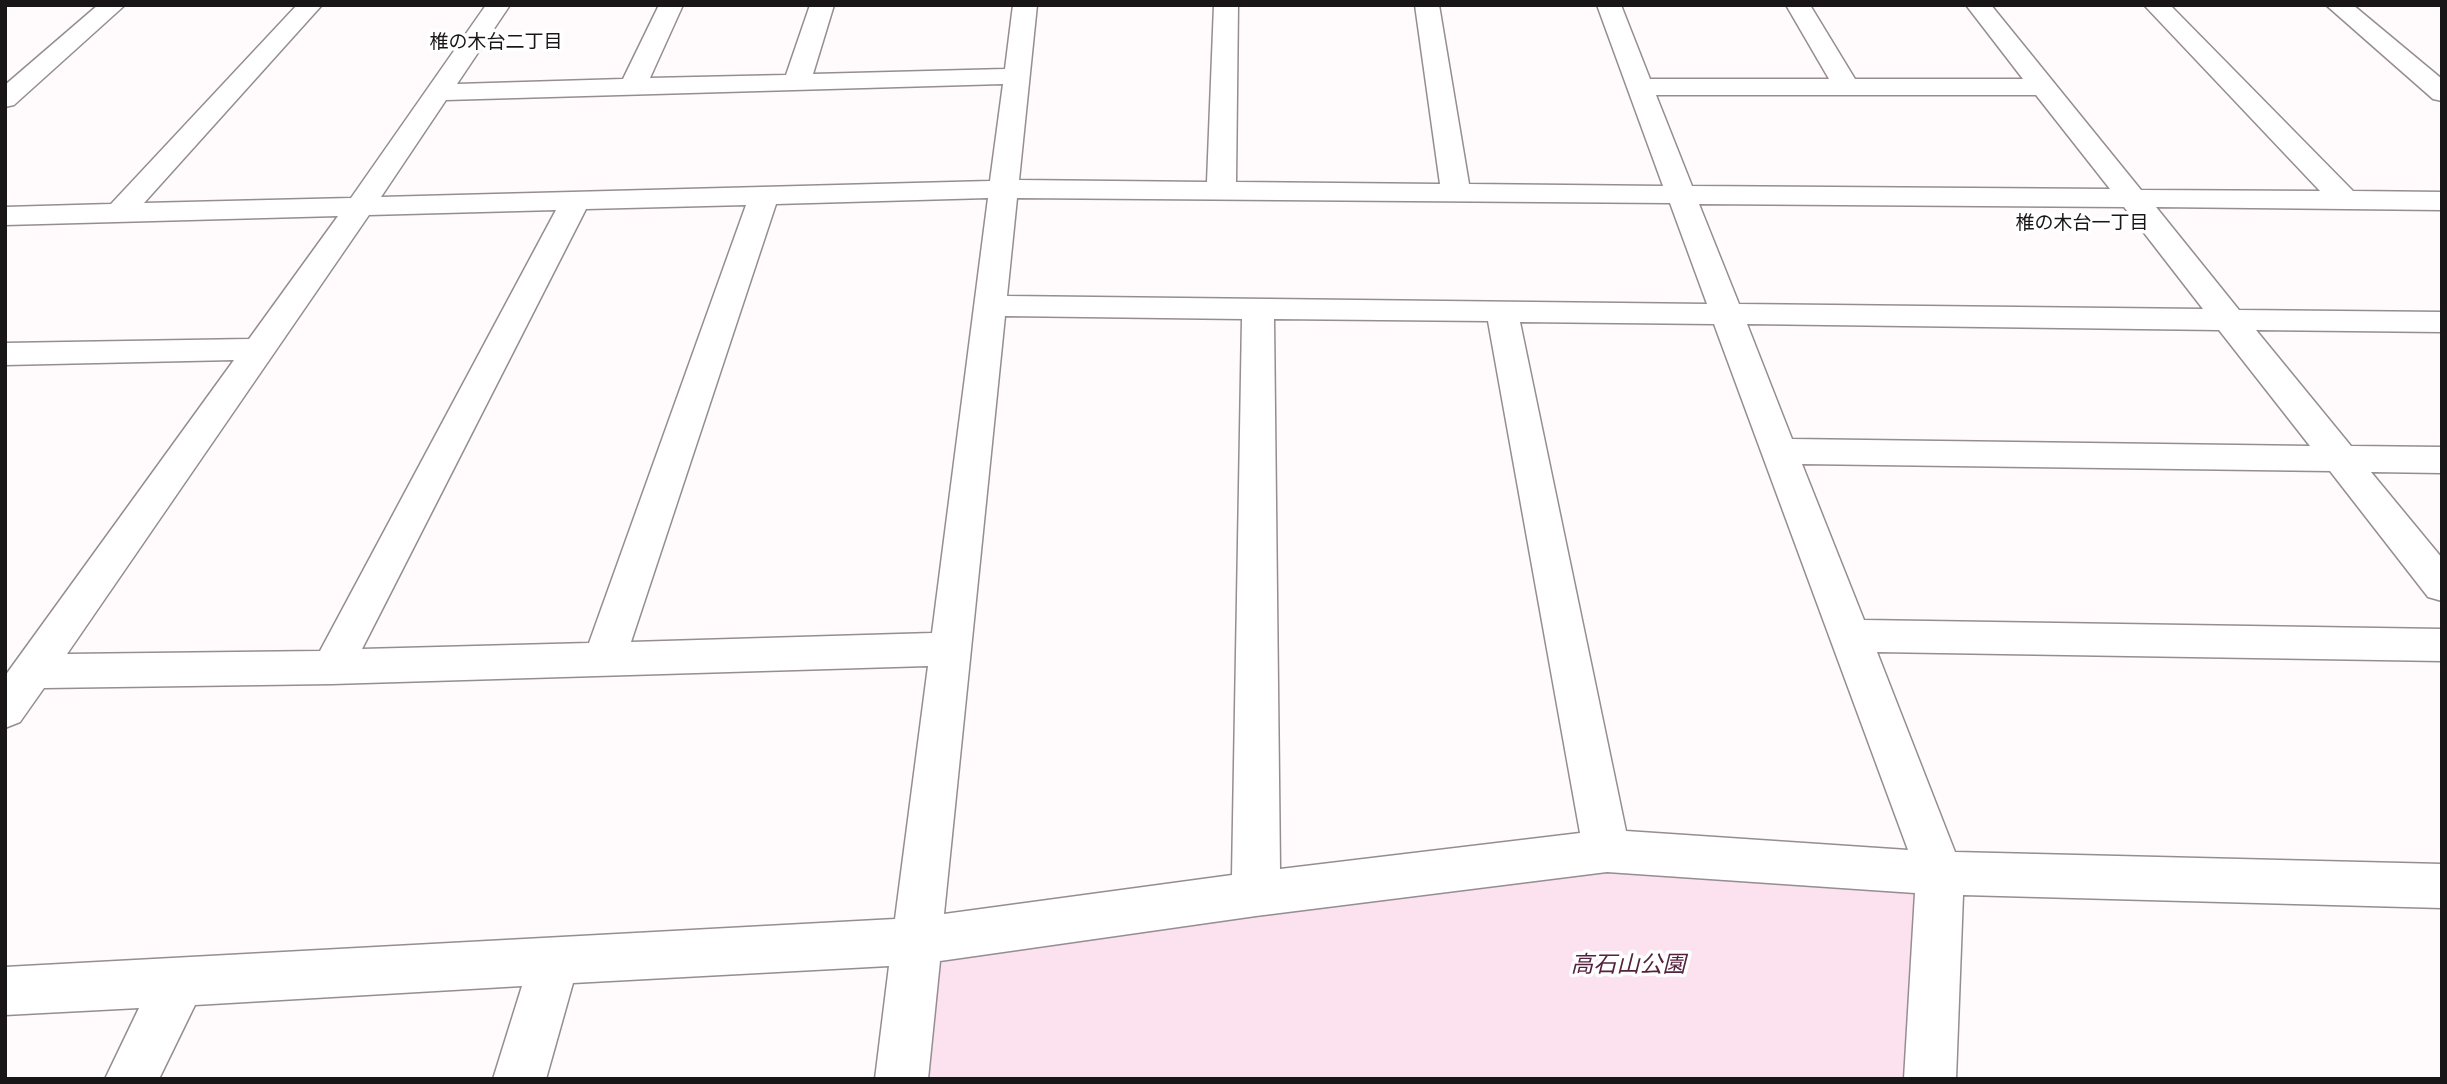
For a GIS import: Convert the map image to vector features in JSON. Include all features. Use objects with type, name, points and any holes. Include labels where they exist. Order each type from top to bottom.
[{"type":"street","points":[[5,99],[113,5]]},
{"type":"street","points":[[119,213],[310,5]]},
{"type":"street","points":[[5,710],[498,5]]},
{"type":"street","points":[[633,86],[671,5]]},
{"type":"street","points":[[797,82],[822,5]]},
{"type":"street","points":[[901,1079],[1025,5]]},
{"type":"street","points":[[1221,191],[1226,5]]},
{"type":"street","points":[[1427,5],[1456,193]]},
{"type":"street","points":[[1609,5],[1940,873],[1930,1079]]},
{"type":"street","points":[[1798,5],[1847,88]]},
{"type":"street","points":[[1978,5],[2442,586]]},
{"type":"street","points":[[2156,5],[2345,200]]},
{"type":"street","points":[[2338,5],[2442,93]]},
{"type":"street","points":[[439,92],[1017,76]]},
{"type":"street","points":[[1640,87],[2043,87]]},
{"type":"street","points":[[5,216],[1004,189],[2442,201]]},
{"type":"street","points":[[604,659],[764,196]]},
{"type":"street","points":[[332,667],[575,201]]},
{"type":"street","points":[[991,306],[2442,322]]},
{"type":"street","points":[[1256,894],[1258,309]]},
{"type":"street","points":[[1502,312],[1607,851]]},
{"type":"street","points":[[5,354],[260,349]]},
{"type":"street","points":[[1780,451],[2442,460]]},
{"type":"street","points":[[1850,636],[2442,645]]},
{"type":"street","points":[[32,671],[332,667],[951,649]]},
{"type":"street","points":[[5,991],[918,941],[1256,894],[1607,851],[1940,873],[2442,886]]},
{"type":"street","points":[[519,1079],[555,960]]},
{"type":"street","points":[[131,1079],[180,981]]},
{"type":"green space","name":"高石山公園","points":[[1607,851],[1940,873],[1923,1079],[901,1079],[918,941]]},
{"type":"district","name":"椎の木台二丁目","points":[[496,43]]},
{"type":"district","name":"椎の木台一丁目","points":[[2082,224]]}]
